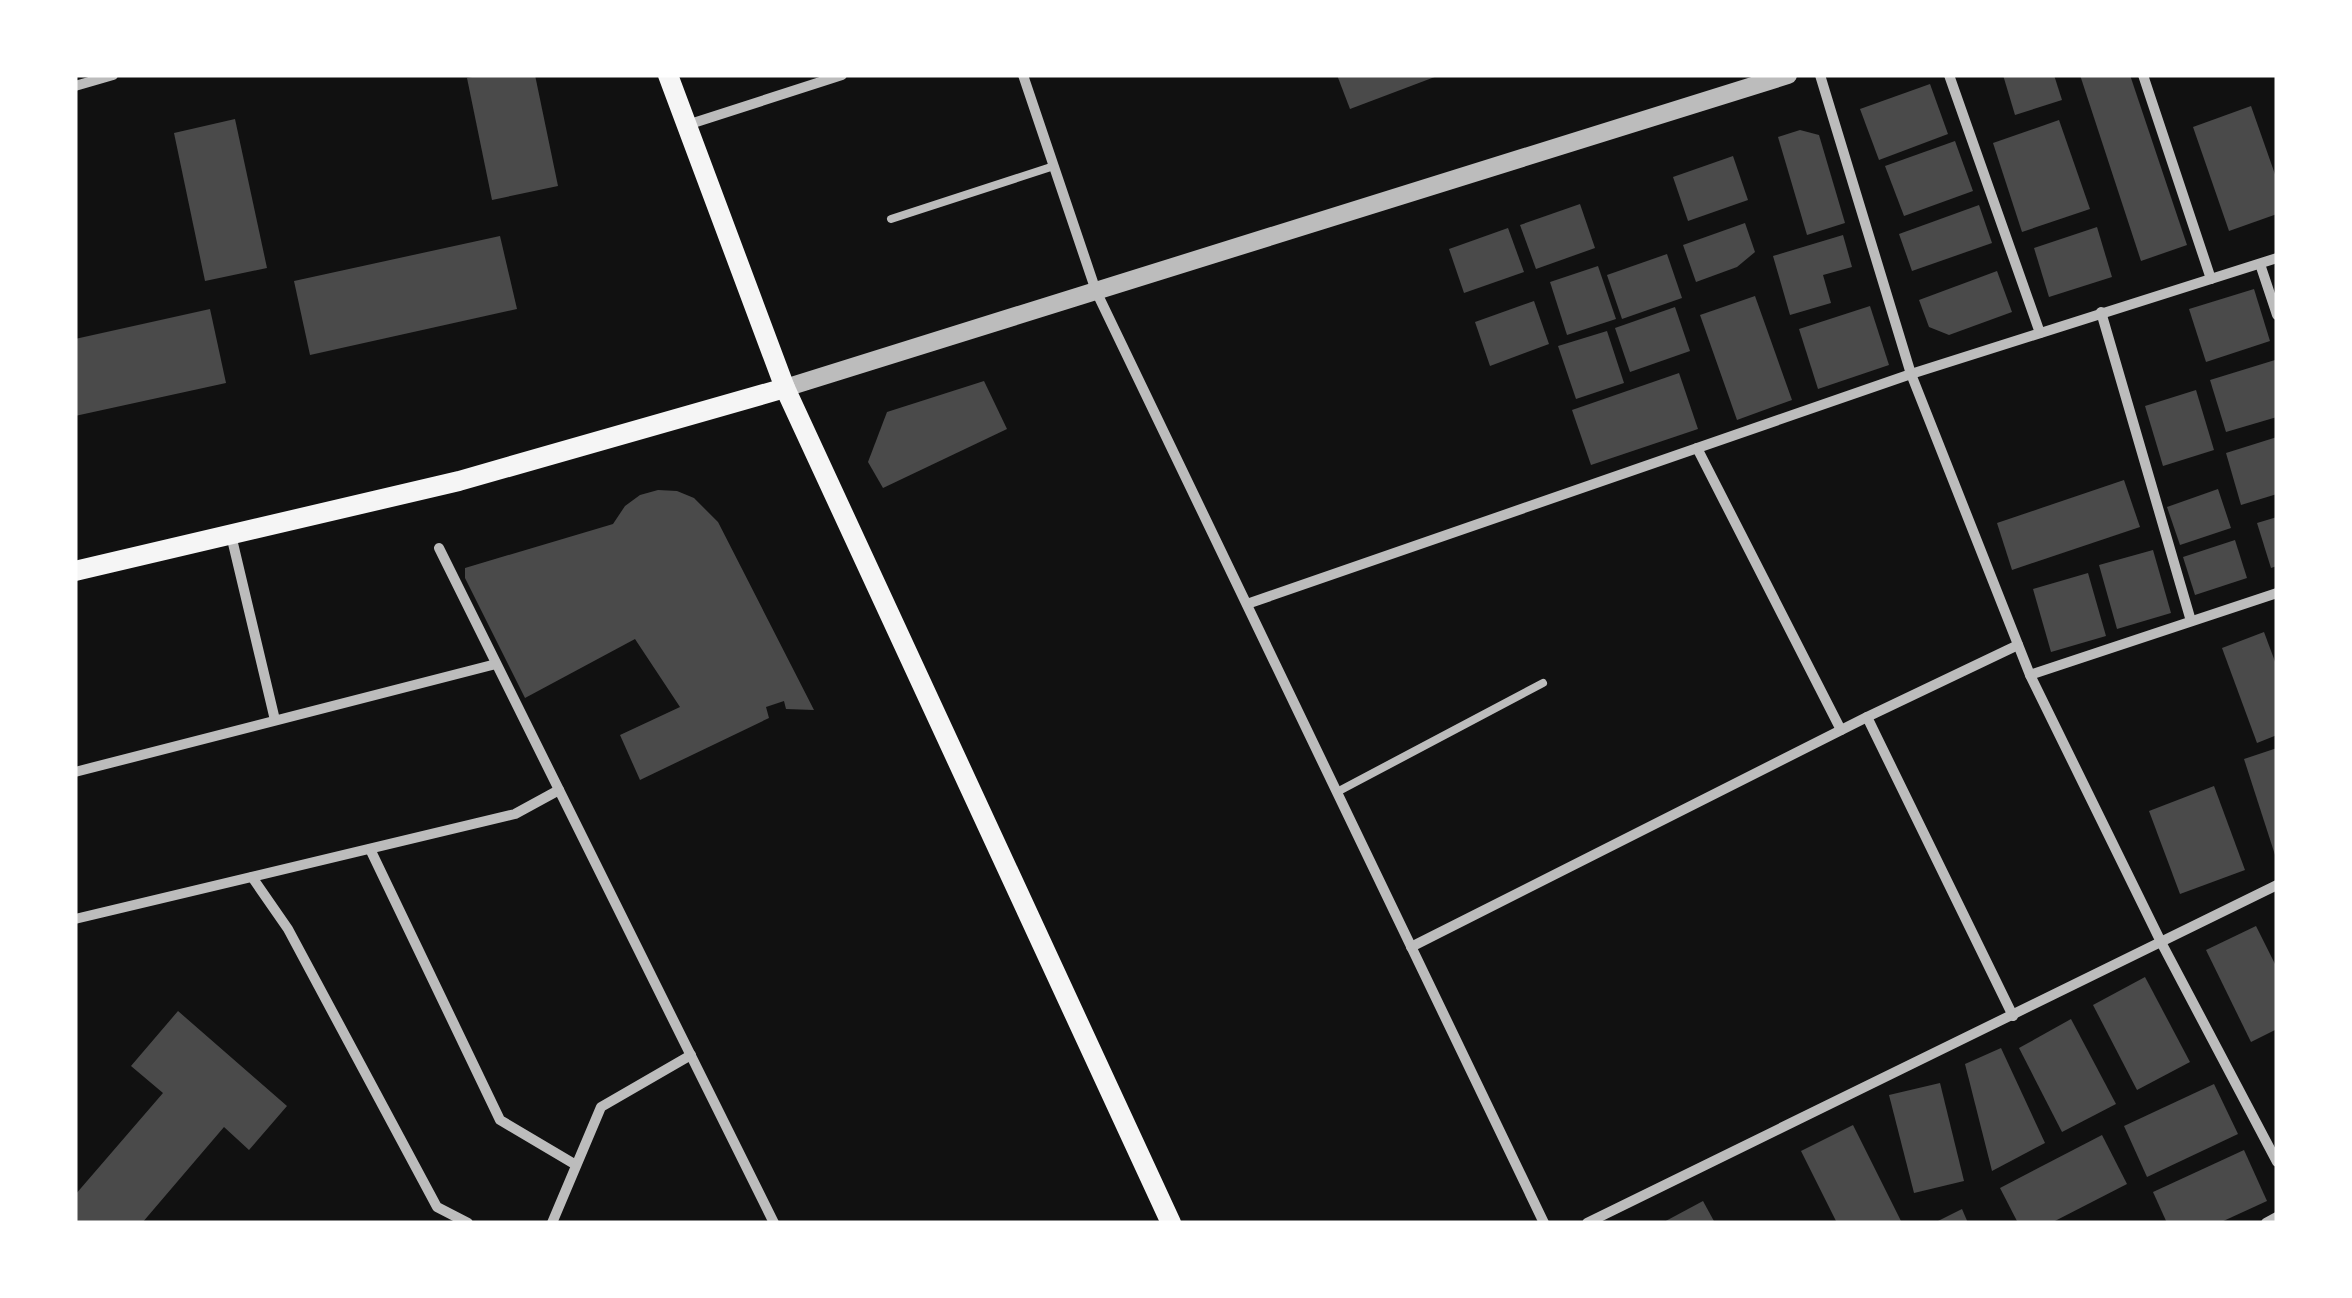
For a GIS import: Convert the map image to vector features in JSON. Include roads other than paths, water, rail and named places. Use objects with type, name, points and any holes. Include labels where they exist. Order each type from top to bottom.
[{"type":"main road","points":[[668,75],[785,388],[1171,1223]]},
{"type":"main road","points":[[75,571],[458,481],[785,388]]},
{"type":"street","points":[[75,86],[114,75]]},
{"type":"street","points":[[687,125],[842,75]]},
{"type":"street","points":[[1023,75],[1096,291],[1544,1223]]},
{"type":"street","points":[[785,388],[1788,75]]},
{"type":"street","points":[[1820,75],[1911,374],[2030,675],[2162,944],[2277,1162]]},
{"type":"street","points":[[1949,75],[2040,334]]},
{"type":"street","points":[[2143,75],[2211,279]]},
{"type":"street","points":[[1246,604],[1911,374],[2277,258]]},
{"type":"street","points":[[2260,264],[2277,315]]},
{"type":"street","points":[[2101,312],[2191,621]]},
{"type":"street","points":[[1697,448],[1841,730]]},
{"type":"street","points":[[232,535],[275,720]]},
{"type":"street","points":[[439,548],[774,1223]]},
{"type":"street","points":[[2030,675],[2277,593]]},
{"type":"street","points":[[1412,947],[2018,645]]},
{"type":"street","points":[[75,772],[496,664]]},
{"type":"street","points":[[1867,717],[2013,1016]]},
{"type":"street","points":[[75,920],[515,814],[559,790]]},
{"type":"street","points":[[370,849],[500,1120],[576,1166]]},
{"type":"street","points":[[252,877],[288,929],[437,1208],[468,1223]]},
{"type":"street","points":[[1587,1223],[2277,885]]},
{"type":"street","points":[[552,1223],[601,1107],[690,1055]]},
{"type":"street","points":[[2266,1223],[2277,1217]]},
{"type":"lane","points":[[890,218],[1054,166]]},
{"type":"lane","points":[[1336,792],[1542,683]]}]
